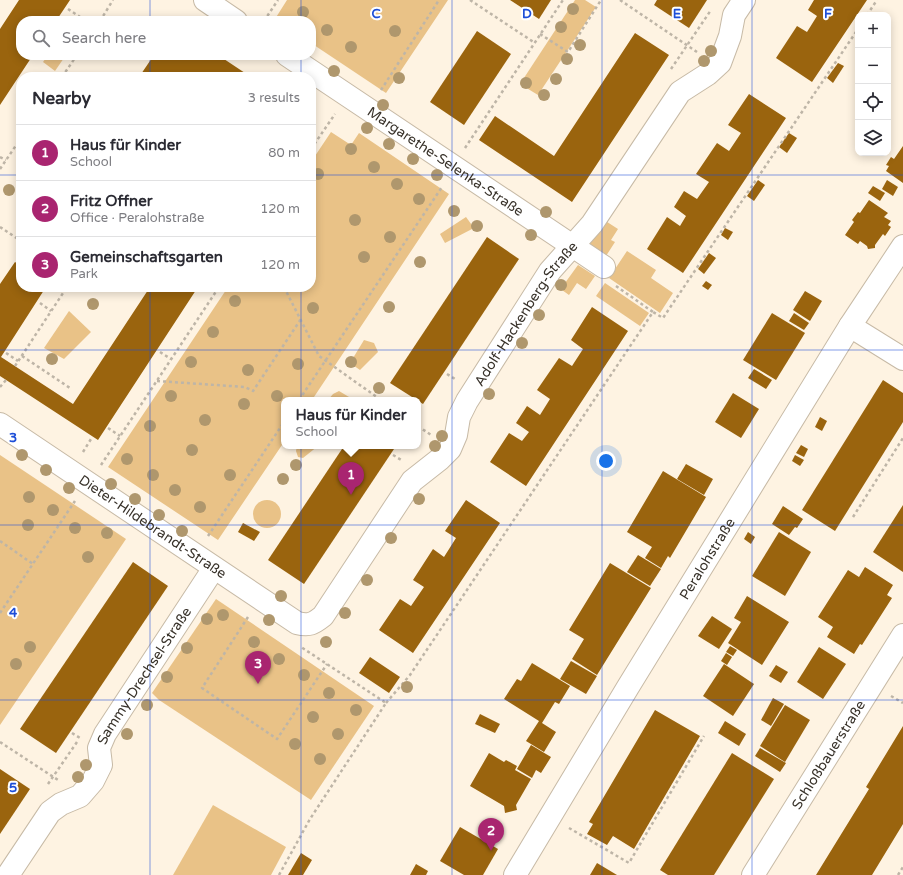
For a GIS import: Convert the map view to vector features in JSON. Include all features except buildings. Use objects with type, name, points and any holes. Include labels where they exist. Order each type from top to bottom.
[{"type":"street","points":[[205,0],[229,16]]},
{"type":"street","name":"Adolf-Hackenberg-Straße","points":[[301,635],[323,616],[412,481],[440,459],[450,449],[456,434],[459,417],[467,401],[550,271],[592,224],[680,92],[708,74],[720,63],[730,36],[734,15],[744,0]]},
{"type":"street","name":"Margarethe-Selenka-Straße","points":[[294,60],[312,72]]},
{"type":"street","name":"Margarethe-Selenka-Straße","points":[[316,74],[604,267]]},
{"type":"street","name":"Peralohstraße","points":[[515,875],[850,326],[903,246]]},
{"type":"street","points":[[850,326],[903,359]]},
{"type":"street","name":"Dieter-Hildebrandt-Straße","points":[[0,424],[297,623],[301,635]]},
{"type":"street","name":"Sammy-Drechsel-Straße","points":[[8,875],[50,812],[60,804],[80,796],[93,781],[101,765],[99,748],[105,734],[214,568]]},
{"type":"street","name":"Schloßbauerstraße","points":[[753,875],[903,635]]},
{"type":"path","points":[[103,16],[113,0]]},
{"type":"path","points":[[267,16],[278,0]]},
{"type":"path","points":[[368,109],[440,0]]},
{"type":"path","points":[[470,0],[535,43]]},
{"type":"path","points":[[301,397],[443,186],[453,166],[564,0]]},
{"type":"path","points":[[540,34],[568,52],[601,0]]},
{"type":"path","points":[[620,0],[697,52]]},
{"type":"path","points":[[869,12],[877,0]]},
{"type":"path","points":[[68,9],[78,16]]},
{"type":"path","points":[[604,267],[601,276],[663,318],[855,33]]},
{"type":"path","points":[[65,72],[74,60]]},
{"type":"path","points":[[0,169],[16,145]]},
{"type":"path","points":[[0,157],[6,160]]},
{"type":"path","points":[[0,227],[16,238]]},
{"type":"path","points":[[15,366],[64,292]]},
{"type":"path","points":[[89,484],[216,292]]},
{"type":"path","points":[[287,292],[319,356],[377,397]]},
{"type":"path","points":[[40,303],[51,310]]},
{"type":"path","points":[[279,875],[310,819],[386,703],[410,675],[654,312]]},
{"type":"path","points":[[156,381],[245,387],[253,391],[301,319]]},
{"type":"path","points":[[160,352],[171,359]]},
{"type":"path","points":[[6,353],[18,361]]},
{"type":"path","points":[[22,356],[70,388]]},
{"type":"path","points":[[0,387],[6,380]]},
{"type":"path","points":[[207,538],[281,427]]},
{"type":"path","points":[[108,428],[120,436]]},
{"type":"path","points":[[421,428],[432,435]]},
{"type":"path","points":[[853,517],[903,438]]},
{"type":"path","points":[[81,454],[91,439]]},
{"type":"path","points":[[0,613],[71,507]]},
{"type":"path","points":[[0,541],[33,564]]},
{"type":"path","points":[[245,622],[202,688],[277,739],[327,664]]},
{"type":"path","points":[[301,635],[327,664],[386,703]]},
{"type":"path","points":[[44,790],[83,732]]},
{"type":"path","points":[[551,817],[629,863],[704,736]]},
{"type":"path","points":[[0,742],[80,796]]},
{"type":"path","points":[[898,875],[903,867]]},
{"type":"shaded area","points":[[287,0],[448,0],[386,93],[316,46],[316,16],[277,16]]},
{"type":"shaded area","points":[[575,0],[585,0],[596,7],[538,95],[520,84]]},
{"type":"shaded area","points":[[44,60],[63,60],[55,71],[43,62]]},
{"type":"shaded area","points":[[331,132],[351,145],[359,133],[449,194],[314,397],[281,397],[281,446],[218,540],[108,467],[225,292],[316,292],[316,154]]},
{"type":"shaded area","points":[[466,217],[474,228],[445,243],[440,234]]},
{"type":"shaded area","points":[[604,220],[618,229],[611,240],[615,242],[606,256],[589,245]]},
{"type":"shaded area","points":[[627,251],[656,270],[651,278],[673,293],[660,313],[609,278]]},
{"type":"shaded area","points":[[578,265],[595,276],[586,289],[577,283],[569,295],[555,285],[559,279],[565,283]]},
{"type":"shaded area","points":[[605,283],[649,313],[640,326],[596,296]]},
{"type":"shaded area","points":[[69,311],[91,332],[64,359],[44,348]]},
{"type":"shaded area","points":[[364,340],[374,343],[378,352],[360,370],[350,363]]},
{"type":"shaded area","points":[[339,391],[349,397],[330,397]]},
{"type":"shaded area","points":[[296,449],[314,449],[303,458],[298,457]]},
{"type":"shaded area","points":[[0,455],[126,539],[0,725]]},
{"type":"shaded area","points":[[267,500],[277,504],[281,514],[277,524],[267,528],[257,524],[253,514],[257,504]]},
{"type":"shaded area","points":[[216,599],[374,706],[311,800],[159,700],[152,693]]},
{"type":"shaded area","points":[[213,805],[286,847],[271,875],[173,875]]},
{"type":"place","name":"Haus für Kinder","points":[[351,495]]},
{"type":"place","name":"Gemeinschaftsgarten","points":[[258,684]]},
{"type":"place","name":"Fritz Offner","points":[[491,851]]}]
